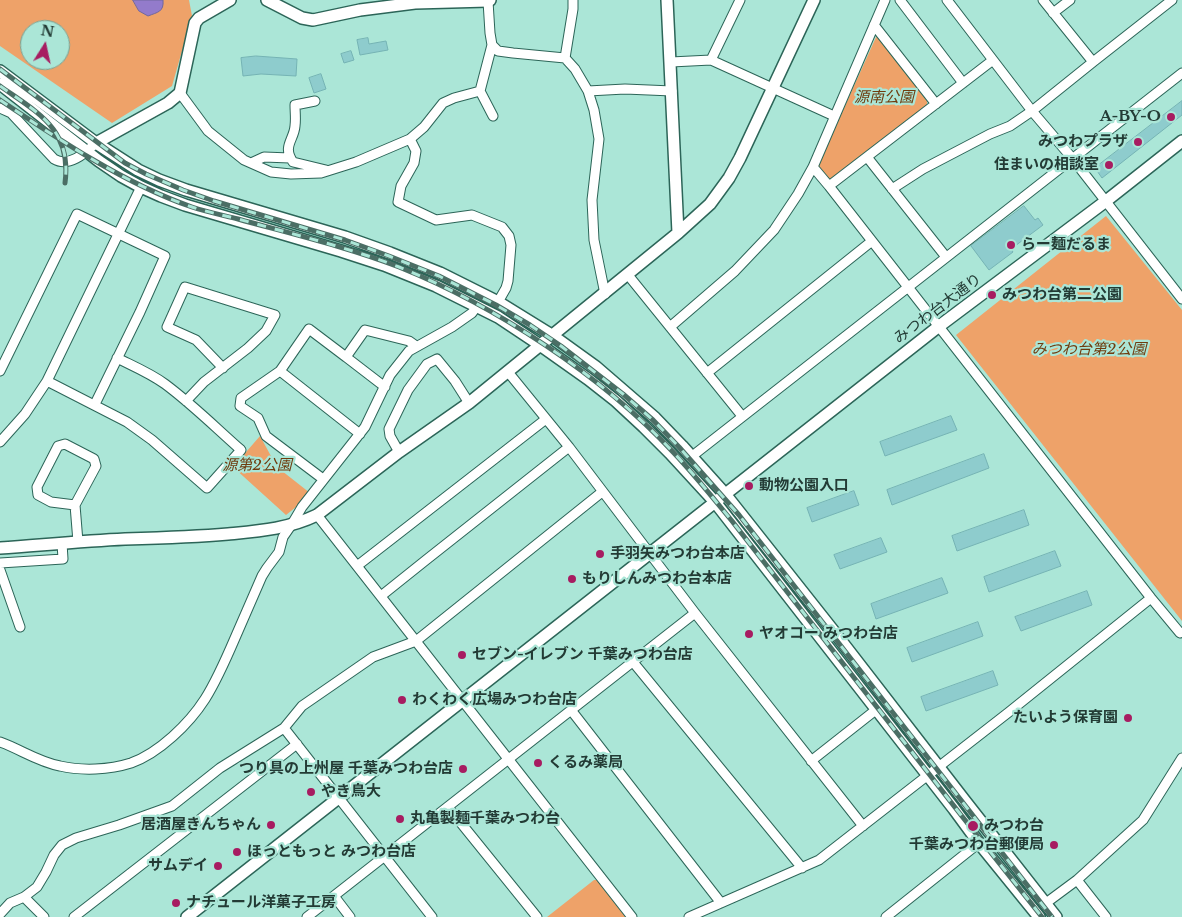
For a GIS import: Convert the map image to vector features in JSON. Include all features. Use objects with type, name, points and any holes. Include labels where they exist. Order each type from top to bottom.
[{"type":"street","points":[[0,108],[11,114],[58,162],[74,160],[96,144],[168,103],[180,92],[195,24],[199,18],[230,0]]},
{"type":"street","points":[[267,0],[302,18],[313,20],[359,5],[489,0],[492,45],[480,91],[493,116]]},
{"type":"street","points":[[565,58],[573,0]]},
{"type":"street","points":[[667,0],[678,234]]},
{"type":"street","points":[[711,60],[740,0]]},
{"type":"street","points":[[0,548],[266,531],[306,520],[317,514],[399,452],[470,403],[678,234],[710,204],[729,178],[740,158],[814,0]]},
{"type":"street","points":[[670,327],[735,271],[774,230],[798,194],[813,167],[885,0]]},
{"type":"street","points":[[900,0],[963,83]]},
{"type":"street","points":[[947,0],[1032,111],[1072,158],[1182,299]]},
{"type":"street","points":[[1043,0],[1093,62]]},
{"type":"street","points":[[1054,13],[1070,0]]},
{"type":"street","points":[[892,189],[923,169],[990,134],[1010,126],[1032,111],[1172,0]]},
{"type":"street","points":[[874,25],[936,104]]},
{"type":"street","points":[[492,45],[498,51],[513,54],[565,58],[575,69],[588,91],[594,110],[599,139],[592,200],[594,240],[605,294]]},
{"type":"street","points":[[670,62],[711,60],[834,116]]},
{"type":"street","points":[[829,186],[993,60]]},
{"type":"street","points":[[0,71],[96,144],[138,170],[186,190],[345,237],[440,273],[498,302],[553,336],[596,368],[655,418],[725,494],[1056,917]]},
{"type":"street","points":[[691,457],[1182,73]]},
{"type":"street","points":[[0,84],[121,176],[161,196],[185,205],[342,251],[384,265],[436,286],[498,317],[588,379],[630,414],[670,453],[715,502],[1039,917]]},
{"type":"street","points":[[588,91],[625,89],[672,90]]},
{"type":"street","points":[[180,92],[208,130],[244,160],[271,172],[291,174],[321,173],[356,162],[410,139],[424,127],[443,103],[480,91]]},
{"type":"street","points":[[315,101],[295,105],[295,129],[288,144],[290,158],[293,162],[329,170]]},
{"type":"street","points":[[410,139],[416,151],[414,163],[401,186],[398,202],[436,220],[472,215],[502,227],[509,236],[511,245],[508,281],[498,302]]},
{"type":"street","name":"みつわ台大通り","points":[[188,917],[938,327],[1106,201],[1182,141]]},
{"type":"street","points":[[251,163],[264,157],[290,158]]},
{"type":"street","points":[[867,157],[946,257]]},
{"type":"street","points":[[813,167],[1180,633]]},
{"type":"street","points":[[0,442],[25,414],[47,381],[142,186]]},
{"type":"street","points":[[0,371],[77,214],[165,256],[95,404]]},
{"type":"street","points":[[707,373],[872,241]]},
{"type":"street","points":[[628,275],[742,416]]},
{"type":"street","points":[[186,401],[204,382],[223,368],[248,348],[266,331],[275,315],[185,287],[167,327],[196,340],[223,368]]},
{"type":"street","points":[[0,742],[52,764],[64,767],[111,767],[131,763],[150,754],[176,733],[192,717],[206,698],[226,660],[262,576],[279,552],[283,537],[302,507],[365,427],[390,375],[409,350],[452,327],[472,313],[477,306]]},
{"type":"street","points":[[323,479],[266,436],[258,418],[240,406],[241,398],[280,371],[309,329],[385,386]]},
{"type":"street","points":[[346,357],[365,330],[409,341],[416,346]]},
{"type":"street","points":[[47,381],[127,422],[152,440],[207,488],[241,450],[164,384],[143,370],[117,358]]},
{"type":"street","points":[[399,452],[390,436],[389,429],[408,390],[427,364],[437,359],[470,403]]},
{"type":"street","points":[[280,371],[360,434]]},
{"type":"street","points":[[508,372],[569,447],[695,613],[862,826]]},
{"type":"street","points":[[357,566],[546,419]]},
{"type":"street","points":[[75,505],[51,502],[38,495],[37,487],[58,446],[65,444],[94,459],[96,466],[75,505],[78,542]]},
{"type":"street","points":[[381,596],[569,447]]},
{"type":"street","points":[[0,914],[10,903],[24,897],[37,887],[54,855],[62,845],[76,838],[172,806],[220,768],[284,728],[302,706],[373,657],[416,641],[602,492]]},
{"type":"street","points":[[317,514],[632,917]]},
{"type":"street","points":[[0,563],[63,560],[62,543]]},
{"type":"street","points":[[0,570],[20,627]]},
{"type":"street","points":[[690,917],[820,860],[1151,598]]},
{"type":"street","points":[[307,917],[695,613]]},
{"type":"street","points":[[633,662],[802,868]]},
{"type":"street","points":[[811,761],[877,709]]},
{"type":"street","points":[[571,710],[721,903]]},
{"type":"street","points":[[284,728],[432,917]]},
{"type":"street","points":[[74,917],[297,744]]},
{"type":"street","points":[[1046,904],[1077,880],[1143,820],[1182,758]]},
{"type":"street","points":[[448,807],[537,917]]},
{"type":"street","points":[[886,917],[980,843]]},
{"type":"street","points":[[1077,880],[1106,917]]},
{"type":"street","points":[[334,896],[350,917]]},
{"type":"street","points":[[24,897],[44,917]]},
{"type":"green space","points":[[0,0],[189,0],[192,16],[172,86],[112,123],[35,70],[70,70],[70,20],[20,20],[20,60],[0,46]]},
{"type":"green space","name":"源南公園","points":[[877,35],[927,101],[927,107],[832,180],[828,179],[817,168]]},
{"type":"green space","name":"みつわ台第2公園","points":[[1106,216],[1182,310],[1182,621],[956,335]]},
{"type":"green space","name":"源第2公園","points":[[260,436],[277,467],[310,493],[286,515],[233,467]]},
{"type":"green space","points":[[594,880],[599,880],[628,917],[547,917]]},
{"type":"shaded area","points":[[133,0],[163,0],[163,4],[160,11],[148,16],[139,11]]},
{"type":"building","points":[[368,38],[369,44],[386,41],[388,50],[360,55],[357,40]]},
{"type":"building","points":[[351,51],[354,60],[344,63],[341,54]]},
{"type":"building","points":[[256,56],[297,59],[296,76],[261,74],[243,76],[241,58]]},
{"type":"building","points":[[321,74],[326,89],[314,93],[309,78]]},
{"type":"building","name":"みつわプラザ","points":[[1182,101],[1182,115],[1102,178],[1095,168]]},
{"type":"building","points":[[1024,206],[1035,220],[1038,218],[1043,225],[1011,249],[1013,252],[989,270],[971,246]]},
{"type":"building","points":[[951,416],[957,430],[885,456],[880,442]]},
{"type":"building","points":[[984,454],[989,468],[892,505],[887,490]]},
{"type":"building","points":[[854,491],[859,505],[812,522],[807,508]]},
{"type":"building","points":[[1024,510],[1029,525],[957,551],[952,536]]},
{"type":"building","points":[[881,538],[887,552],[840,569],[834,555]]},
{"type":"building","points":[[1055,551],[1061,566],[989,592],[984,577]]},
{"type":"building","points":[[942,578],[948,593],[876,619],[871,604]]},
{"type":"building","points":[[1087,591],[1092,605],[1021,631],[1015,617]]},
{"type":"building","points":[[978,622],[983,636],[912,662],[907,648]]},
{"type":"building","points":[[993,671],[998,685],[926,711],[921,697]]},
{"type":"railway","points":[[0,69],[125,163],[146,174],[214,201],[345,240],[439,276],[530,325],[561,346],[623,394],[653,420],[679,447],[739,515],[1052,917]]},
{"type":"railway","points":[[0,86],[39,114],[58,136],[66,164],[65,183]]},
{"type":"railway","points":[[0,100],[93,160],[167,197],[198,209],[360,253],[436,283],[509,322],[580,370],[645,424],[703,486],[1042,917]]},
{"type":"place","name":"A-BY-O","points":[[1171,117]]},
{"type":"place","name":"みつわプラザ","points":[[1138,142]]},
{"type":"place","name":"住まいの相談室","points":[[1109,165]]},
{"type":"place","name":"らー麺だるま","points":[[1011,245]]},
{"type":"place","name":"みつわ台第二公園","points":[[992,295]]},
{"type":"place","name":"動物公園入口","points":[[749,486]]},
{"type":"place","name":"手羽矢みつわ台本店","points":[[600,554]]},
{"type":"place","name":"もりしんみつわ台本店","points":[[572,579]]},
{"type":"place","name":"ヤオコー みつわ台店","points":[[749,634]]},
{"type":"place","name":"セブン-イレブン 千葉みつわ台店","points":[[462,655]]},
{"type":"place","name":"わくわく広場みつわ台店","points":[[402,700]]},
{"type":"place","name":"たいよう保育園","points":[[1128,718]]},
{"type":"place","name":"くるみ薬局","points":[[538,763]]},
{"type":"place","name":"つり具の上州屋 千葉みつわ台店","points":[[463,769]]},
{"type":"place","name":"やき鳥大","points":[[311,792]]},
{"type":"place","name":"丸亀製麺千葉みつわ台","points":[[400,819]]},
{"type":"place","name":"居酒屋きんちゃん","points":[[271,825]]},
{"type":"place","name":"みつわ台","points":[[973,826]]},
{"type":"place","name":"千葉みつわ台郵便局","points":[[1054,845]]},
{"type":"place","name":"ほっともっと みつわ台店","points":[[237,852]]},
{"type":"place","name":"サムデイ","points":[[218,866]]},
{"type":"place","name":"ナチュール洋菓子工房","points":[[176,903]]}]
